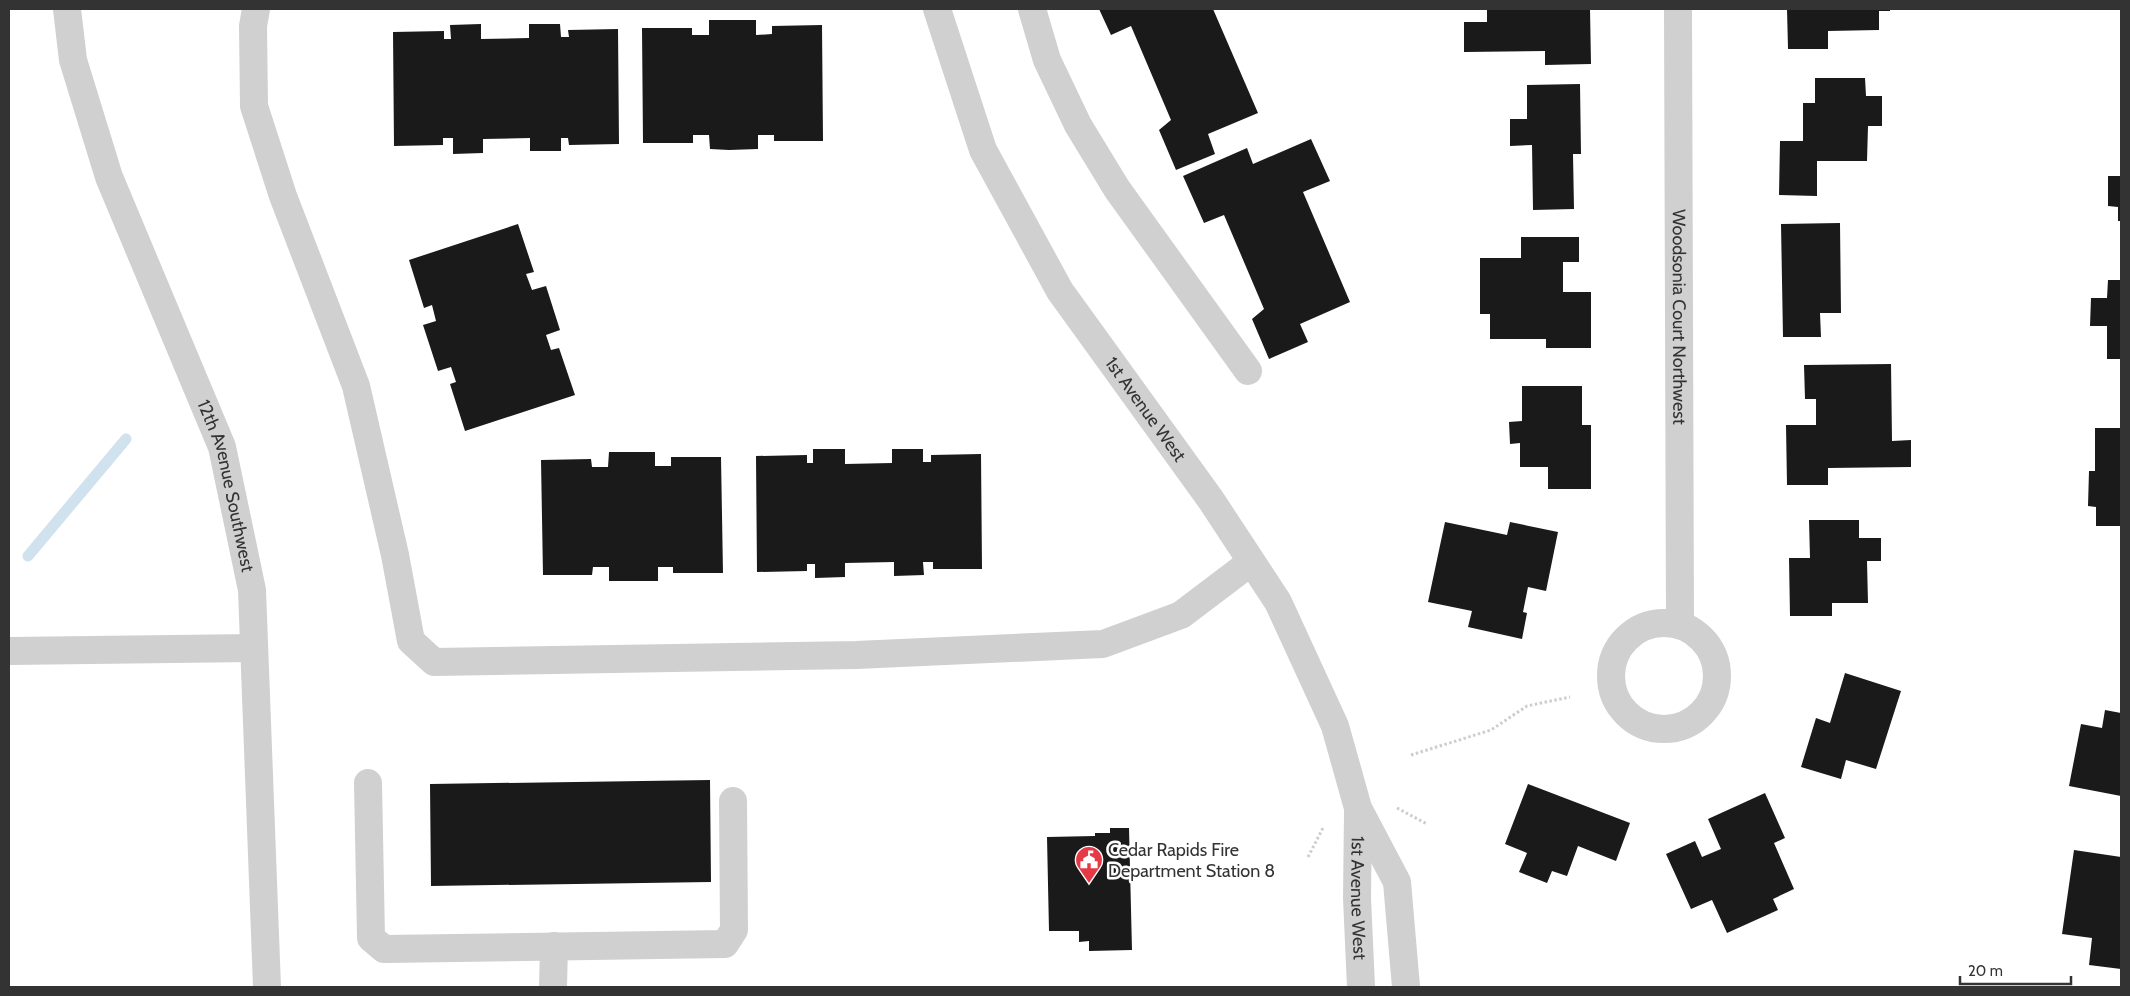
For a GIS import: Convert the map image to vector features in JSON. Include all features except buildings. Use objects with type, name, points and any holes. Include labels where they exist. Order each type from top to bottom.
[{"type":"street","name":"12th Avenue Southwest","points":[[67,9],[73,60],[109,177],[222,447],[252,590],[267,987]]},
{"type":"street","points":[[256,9],[252,26],[254,106],[283,196],[356,386],[395,555],[411,641],[434,662],[856,655],[1103,644],[1181,615],[1252,562]]},
{"type":"street","name":"1st Avenue West","points":[[937,9],[984,150],[1060,291],[1211,500],[1278,602],[1335,726],[1358,808],[1397,882],[1406,987]]},
{"type":"street","points":[[1032,9],[1047,60],[1083,133],[1117,189],[1248,371]]},
{"type":"street","name":"Woodsonia Court Northwest","points":[[1678,9],[1680,625]]},
{"type":"street","points":[[9,650],[254,648]]},
{"type":"street","points":[[368,783],[371,938],[384,949],[725,944],[734,930],[733,801]]},
{"type":"street","name":"1st Avenue West","points":[[1358,808],[1357,898],[1361,987]]},
{"type":"street","points":[[553,987],[554,946]]},
{"type":"path","points":[[1411,755],[1491,730],[1527,706],[1570,697]]},
{"type":"waterway","points":[[28,556],[126,439]]},
{"type":"place","name":"Cedar Rapids Fire Department Station 8","points":[[1089,884]]}]
